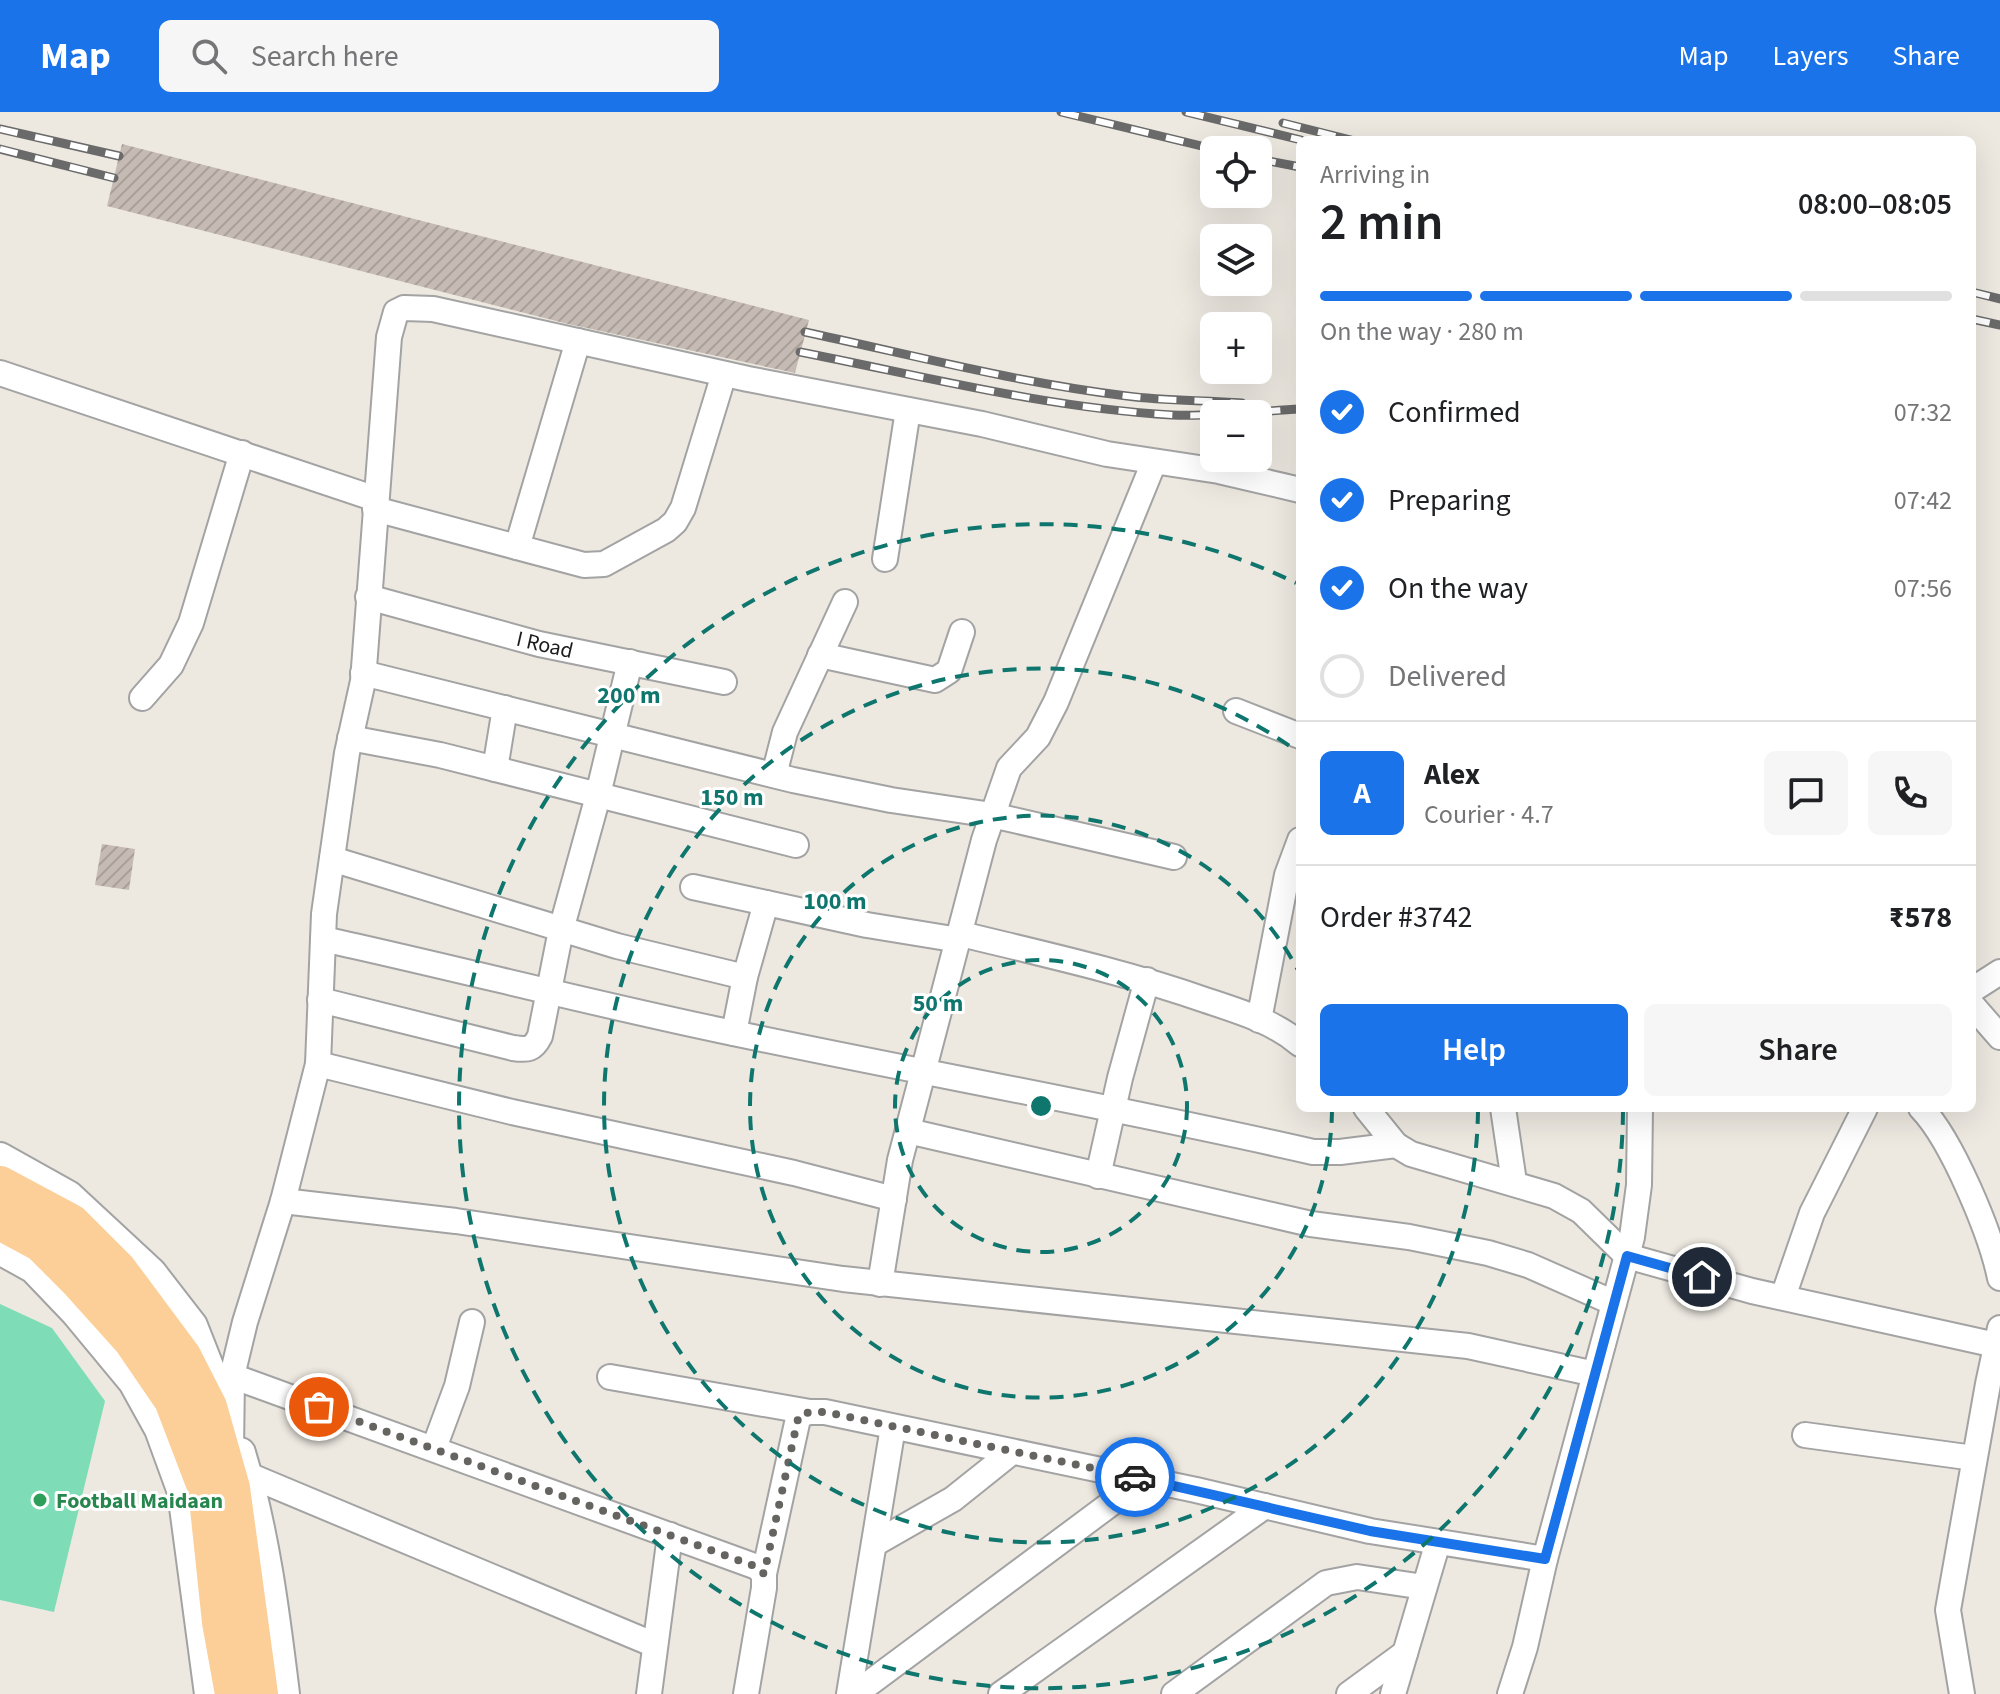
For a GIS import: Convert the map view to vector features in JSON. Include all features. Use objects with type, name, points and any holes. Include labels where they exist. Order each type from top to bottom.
[{"type":"main road","points":[[0,1185],[71,1223],[118,1270],[182,1356],[208,1407],[239,1481],[259,1694]]},
{"type":"main road","points":[[0,1221],[41,1243],[78,1280],[132,1340],[173,1400],[207,1489],[221,1622],[234,1694]]},
{"type":"street","points":[[284,1694],[273,1597],[259,1521],[239,1481],[231,1425],[232,1376],[245,1322],[283,1201],[318,1064],[323,939],[350,738],[363,673],[389,337],[396,312],[404,308],[433,309],[724,374],[982,424],[1107,454],[1219,471],[1296,489]]},
{"type":"street","points":[[517,547],[578,341]]},
{"type":"street","points":[[0,373],[242,453],[376,504],[517,547],[595,566],[604,564],[675,522],[683,508],[724,374]]},
{"type":"street","points":[[885,559],[908,410]]},
{"type":"street","points":[[142,698],[171,665],[187,633],[219,537],[242,453]]},
{"type":"street","points":[[880,1284],[908,1131],[992,815],[1009,768],[1038,737],[1056,702],[1154,462]]},
{"type":"street","name":"I Road","points":[[368,597],[539,644],[724,682]]},
{"type":"street","points":[[774,775],[785,732],[845,602]]},
{"type":"street","points":[[820,655],[935,680],[949,671],[962,632]]},
{"type":"street","points":[[320,1000],[528,1050],[534,1048],[540,1036],[561,930],[630,662]]},
{"type":"street","points":[[363,673],[774,775],[891,800],[992,815],[1174,857]]},
{"type":"street","points":[[495,769],[505,708]]},
{"type":"street","points":[[1236,711],[1296,734]]},
{"type":"street","points":[[350,738],[440,755],[796,845]]},
{"type":"street","points":[[1259,1020],[1287,875],[1296,851]]},
{"type":"street","points":[[332,859],[561,930],[745,977]]},
{"type":"street","points":[[693,887],[867,925],[960,937],[1147,980],[1275,1026],[1296,1041]]},
{"type":"street","points":[[734,1033],[745,977],[766,903]]},
{"type":"street","points":[[323,939],[734,1033],[1114,1108],[1313,1152],[1396,1145]]},
{"type":"street","points":[[1976,987],[2000,972]]},
{"type":"street","points":[[1098,1176],[1147,980]]},
{"type":"street","points":[[1976,1010],[2000,1037]]},
{"type":"street","points":[[318,1064],[512,1112],[794,1173],[894,1199]]},
{"type":"street","points":[[1369,1112],[1396,1145],[1411,1154],[1514,1182],[1554,1196],[1581,1211],[1627,1256],[1783,1297],[1998,1337],[1992,1404],[1974,1458],[1948,1610],[1962,1694]]},
{"type":"street","points":[[1504,1112],[1514,1182]]},
{"type":"street","points":[[1510,1694],[1627,1256],[1639,1185],[1640,1112]]},
{"type":"street","points":[[1783,1297],[1812,1213],[1863,1112]]},
{"type":"street","points":[[1925,1112],[1952,1153],[1972,1198],[2000,1278]]},
{"type":"street","points":[[908,1131],[1311,1224],[1409,1237],[1488,1253],[1528,1265],[1614,1303]]},
{"type":"street","points":[[0,1158],[68,1196],[151,1273],[192,1326],[231,1425]]},
{"type":"street","points":[[283,1201],[456,1221],[880,1284],[1468,1346],[1595,1374]]},
{"type":"street","points":[[0,1249],[34,1268],[76,1312],[134,1382],[160,1429],[183,1492],[210,1694]]},
{"type":"street","points":[[434,1448],[457,1386],[472,1322]]},
{"type":"street","points":[[232,1376],[757,1567],[764,1574]]},
{"type":"street","points":[[610,1377],[810,1412],[825,1412],[1144,1479],[1370,1531],[1545,1559]]},
{"type":"street","points":[[746,1694],[764,1574],[797,1423],[799,1415],[810,1412]]},
{"type":"street","points":[[852,1694],[893,1427]]},
{"type":"street","points":[[1805,1435],[1974,1458]]},
{"type":"street","points":[[874,1544],[953,1499],[1012,1452]]},
{"type":"street","points":[[852,1694],[1144,1479]]},
{"type":"street","points":[[239,1481],[655,1645]]},
{"type":"street","points":[[1001,1694],[1265,1506]]},
{"type":"street","points":[[649,1694],[670,1535]]},
{"type":"street","points":[[1393,1694],[1438,1542]]},
{"type":"street","points":[[1174,1694],[1326,1583],[1357,1577],[1424,1587]]},
{"type":"street","points":[[1349,1694],[1405,1653]]},
{"type":"green space","name":"Football Maidaan","points":[[0,1304],[52,1328],[105,1401],[54,1612],[0,1600]]},
{"type":"building","points":[[122,144],[809,320],[795,373],[568,324],[107,206]]},
{"type":"building","points":[[102,844],[135,849],[129,890],[95,885]]},
{"type":"railway","points":[[1061,112],[1200,146]]},
{"type":"railway","points":[[1186,112],[1296,139]]},
{"type":"railway","points":[[1283,123],[1335,136]]},
{"type":"railway","points":[[0,129],[119,156]]},
{"type":"railway","points":[[0,149],[114,178]]},
{"type":"railway","points":[[1272,162],[1296,166]]},
{"type":"railway","points":[[1976,293],[2000,299]]},
{"type":"railway","points":[[1976,320],[2000,325]]},
{"type":"railway","points":[[805,332],[1046,384],[1127,396],[1200,401]]},
{"type":"railway","points":[[800,352],[1078,406],[1172,415],[1296,409]]},
{"type":"way so far","points":[[319,1407],[757,1567],[764,1574],[799,1415],[810,1412],[825,1412],[1135,1477]]},
{"type":"place","name":"Football Maidaan","points":[[40,1500]]},
{"type":"route","points":[[1135,1477],[1370,1531],[1545,1559],[1627,1256],[1702,1277]]}]
